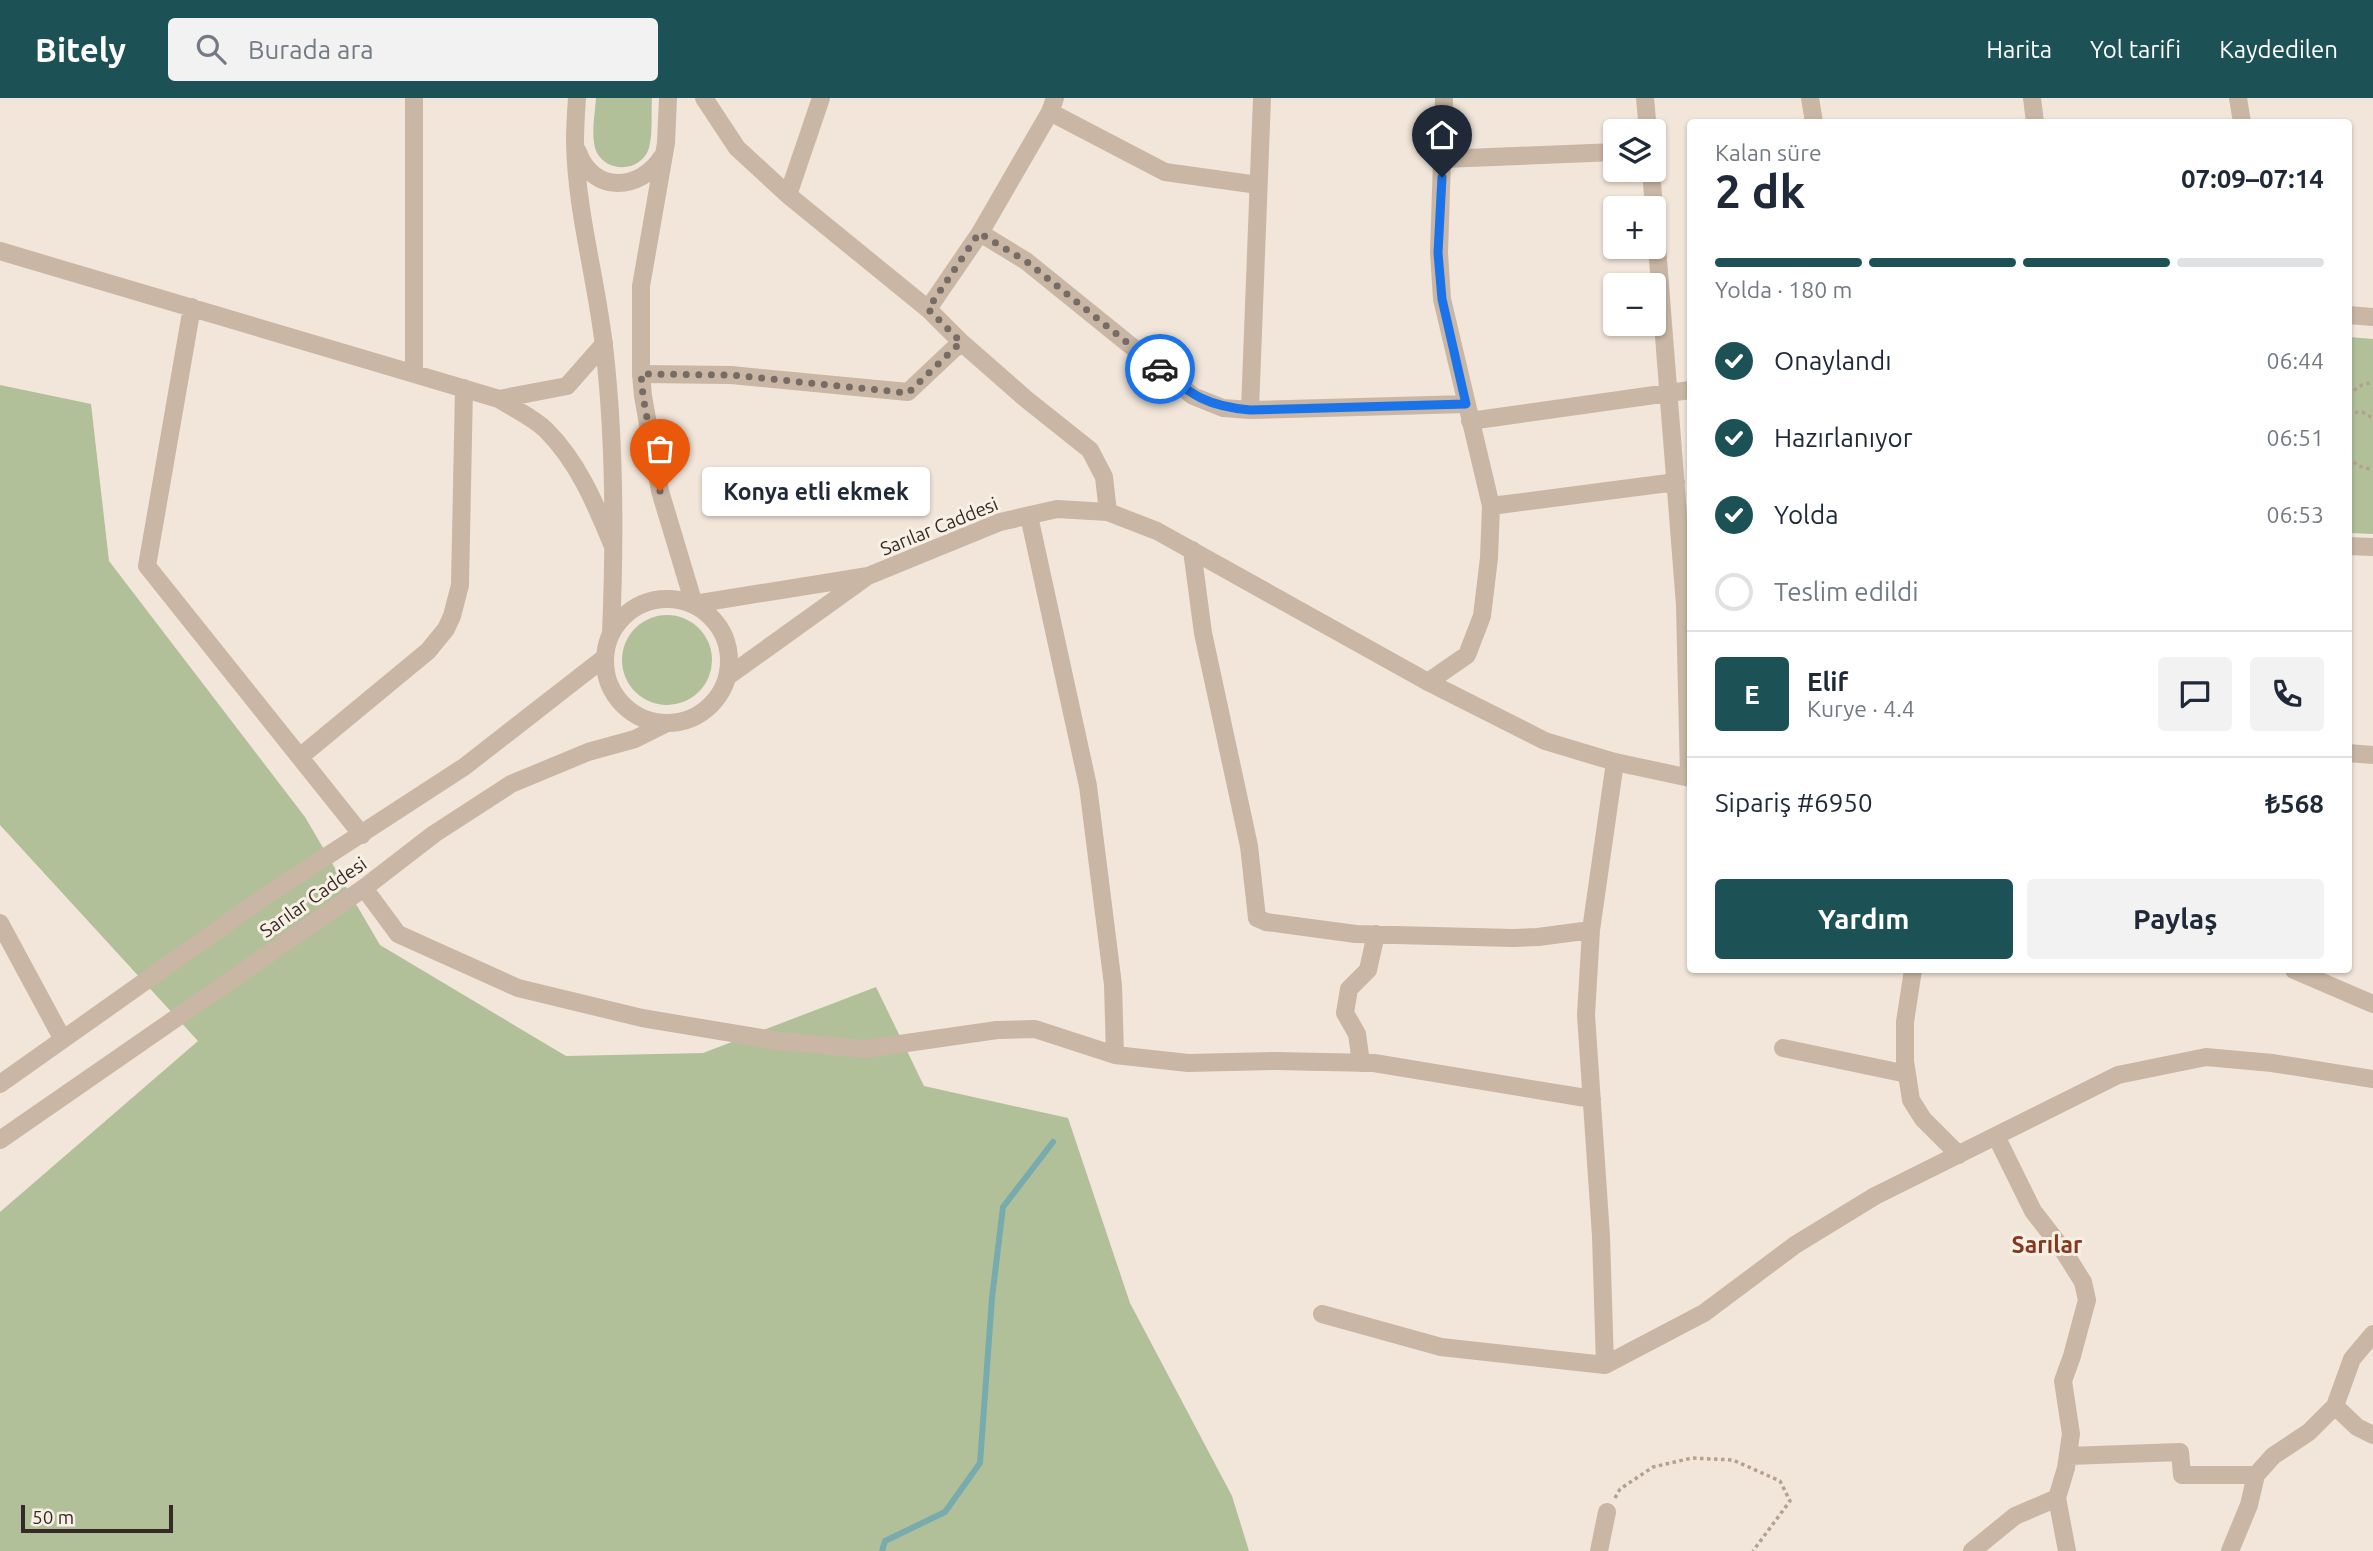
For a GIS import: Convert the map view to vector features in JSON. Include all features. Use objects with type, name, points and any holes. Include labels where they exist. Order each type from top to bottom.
[{"type":"street","points":[[414,98],[414,373]]},
{"type":"street","points":[[577,98],[575,142],[582,212],[604,344],[612,432],[614,572],[611,633]]},
{"type":"street","points":[[668,98],[666,143],[641,286],[643,396],[660,491],[694,604],[712,617],[724,635],[729,655],[727,677]]},
{"type":"street","points":[[704,98],[737,148],[1090,450],[1104,477],[1108,512]]},
{"type":"street","points":[[788,194],[821,98]]},
{"type":"street","points":[[1250,410],[1262,98]]},
{"type":"street","points":[[1428,682],[1467,655],[1482,615],[1489,558],[1491,506],[1442,299],[1438,253],[1444,98]]},
{"type":"street","points":[[1645,98],[1647,119]]},
{"type":"street","points":[[1810,98],[1814,119]]},
{"type":"street","points":[[2032,98],[2035,119]]},
{"type":"street","points":[[2238,98],[2242,119]]},
{"type":"street","points":[[928,309],[979,233],[1052,105],[1165,172],[1258,185]]},
{"type":"street","points":[[575,142],[578,156],[592,173],[612,183],[627,183],[653,170],[662,158],[666,143]]},
{"type":"street","points":[[1443,159],[1603,152]]},
{"type":"street","points":[[1652,182],[1687,594]]},
{"type":"street","points":[[979,233],[1026,261],[1193,396],[1223,408],[1468,412],[1687,390]]},
{"type":"street","points":[[0,251],[499,400],[544,428],[564,451],[591,492],[612,544]]},
{"type":"street","points":[[192,307],[146,566],[362,835]]},
{"type":"street","points":[[2352,315],[2373,317]]},
{"type":"street","points":[[641,374],[732,375],[908,393],[961,342]]},
{"type":"street","points":[[499,400],[567,386],[604,344]]},
{"type":"street","points":[[300,755],[428,651],[442,635],[452,616],[460,584],[464,388]]},
{"type":"street","points":[[1491,506],[1676,482]]},
{"type":"street","name":"Sarılar Caddesi","points":[[0,1084],[267,895],[464,767],[604,658],[611,633],[622,617],[638,605],[656,599],[676,598],[694,604],[868,576],[1000,522],[1057,509],[1108,512],[1157,531],[1428,682],[1545,741],[1615,762],[1687,776]]},
{"type":"street","points":[[1029,516],[1088,786],[1113,985],[1115,1055]]},
{"type":"street","points":[[2352,546],[2373,547]]},
{"type":"street","points":[[1192,550],[1202,634],[1249,846],[1257,918],[1266,922],[1356,934],[1513,938],[1591,930]]},
{"type":"street","name":"Sarılar Caddesi","points":[[0,1140],[365,888],[434,834],[511,784],[588,752],[635,739],[667,723],[687,720],[705,710],[719,695],[727,677],[868,576]]},
{"type":"street","points":[[604,658],[607,678],[615,696],[629,711],[648,720],[667,723]]},
{"type":"street","points":[[2352,753],[2373,755]]},
{"type":"street","points":[[1605,1366],[1601,1236],[1586,1015],[1591,930],[1615,762]]},
{"type":"street","points":[[365,888],[398,934],[518,988],[642,1018],[779,1041],[865,1049],[997,1030],[1035,1028],[1115,1055],[1188,1063],[1361,1063],[1592,1099]]},
{"type":"street","points":[[0,923],[62,1038]]},
{"type":"street","points":[[1361,1063],[1356,1034],[1345,1013],[1349,989],[1368,970],[1376,934]]},
{"type":"street","points":[[1913,973],[1906,1022],[1907,1074],[1911,1100],[1923,1119],[1959,1155]]},
{"type":"street","points":[[2301,973],[2373,1004]]},
{"type":"street","points":[[1783,1048],[1907,1074]]},
{"type":"street","points":[[1322,1314],[1441,1348],[1605,1366],[1704,1313],[1795,1245],[1875,1196],[2118,1075],[2206,1057],[2272,1063],[2373,1079]]},
{"type":"street","points":[[1996,1136],[2033,1211],[2061,1247],[2083,1282],[2087,1300],[2063,1381],[2071,1434],[2057,1498],[2067,1551]]},
{"type":"street","points":[[2230,1551],[2249,1505],[2256,1475],[2273,1456],[2309,1432],[2335,1406],[2352,1359],[2373,1334]]},
{"type":"street","points":[[2335,1406],[2357,1427],[2373,1435]]},
{"type":"street","points":[[2068,1456],[2180,1452],[2182,1475],[2256,1475]]},
{"type":"street","points":[[1972,1551],[2015,1516],[2057,1498]]},
{"type":"street","points":[[1599,1551],[1607,1512]]},
{"type":"path","points":[[2352,391],[2373,382]]},
{"type":"path","points":[[2352,413],[2362,412],[2373,418]]},
{"type":"path","points":[[2352,461],[2373,470]]},
{"type":"path","points":[[1607,1512],[1620,1489],[1653,1468],[1692,1458],[1732,1460],[1780,1481],[1790,1501],[1753,1551]]},
{"type":"green space","points":[[596,98],[652,98],[649,148],[640,161],[633,165],[617,167],[602,160],[597,153],[593,134]]},
{"type":"green space","points":[[2352,337],[2373,339],[2373,534],[2352,533]]},
{"type":"green space","points":[[0,385],[91,404],[109,561],[305,817],[380,945],[566,1056],[703,1053],[876,987],[924,1086],[1068,1118],[1130,1303],[1232,1496],[1249,1551],[0,1551],[0,1212],[198,1041],[0,825]]},
{"type":"green space","points":[[658,615],[676,615],[692,622],[705,635],[712,651],[712,669],[705,685],[692,698],[676,705],[658,705],[642,698],[629,685],[622,669],[622,651],[629,635],[642,622]]},
{"type":"waterway","points":[[882,1551],[885,1541],[945,1512],[980,1463],[992,1298],[1003,1207],[1053,1142]]},
{"type":"way so far","points":[[660,491],[641,374],[732,375],[908,393],[961,342],[928,309],[979,233],[1026,261],[1160,369]]},
{"type":"place","name":"Konya etli ekmek","points":[[660,491]]},
{"type":"district","name":"Sarılar","points":[[2047,1245]]},
{"type":"route","points":[[1160,369],[1193,396],[1223,408],[1250,410],[1466,404],[1442,299],[1438,253],[1442,177]]}]
